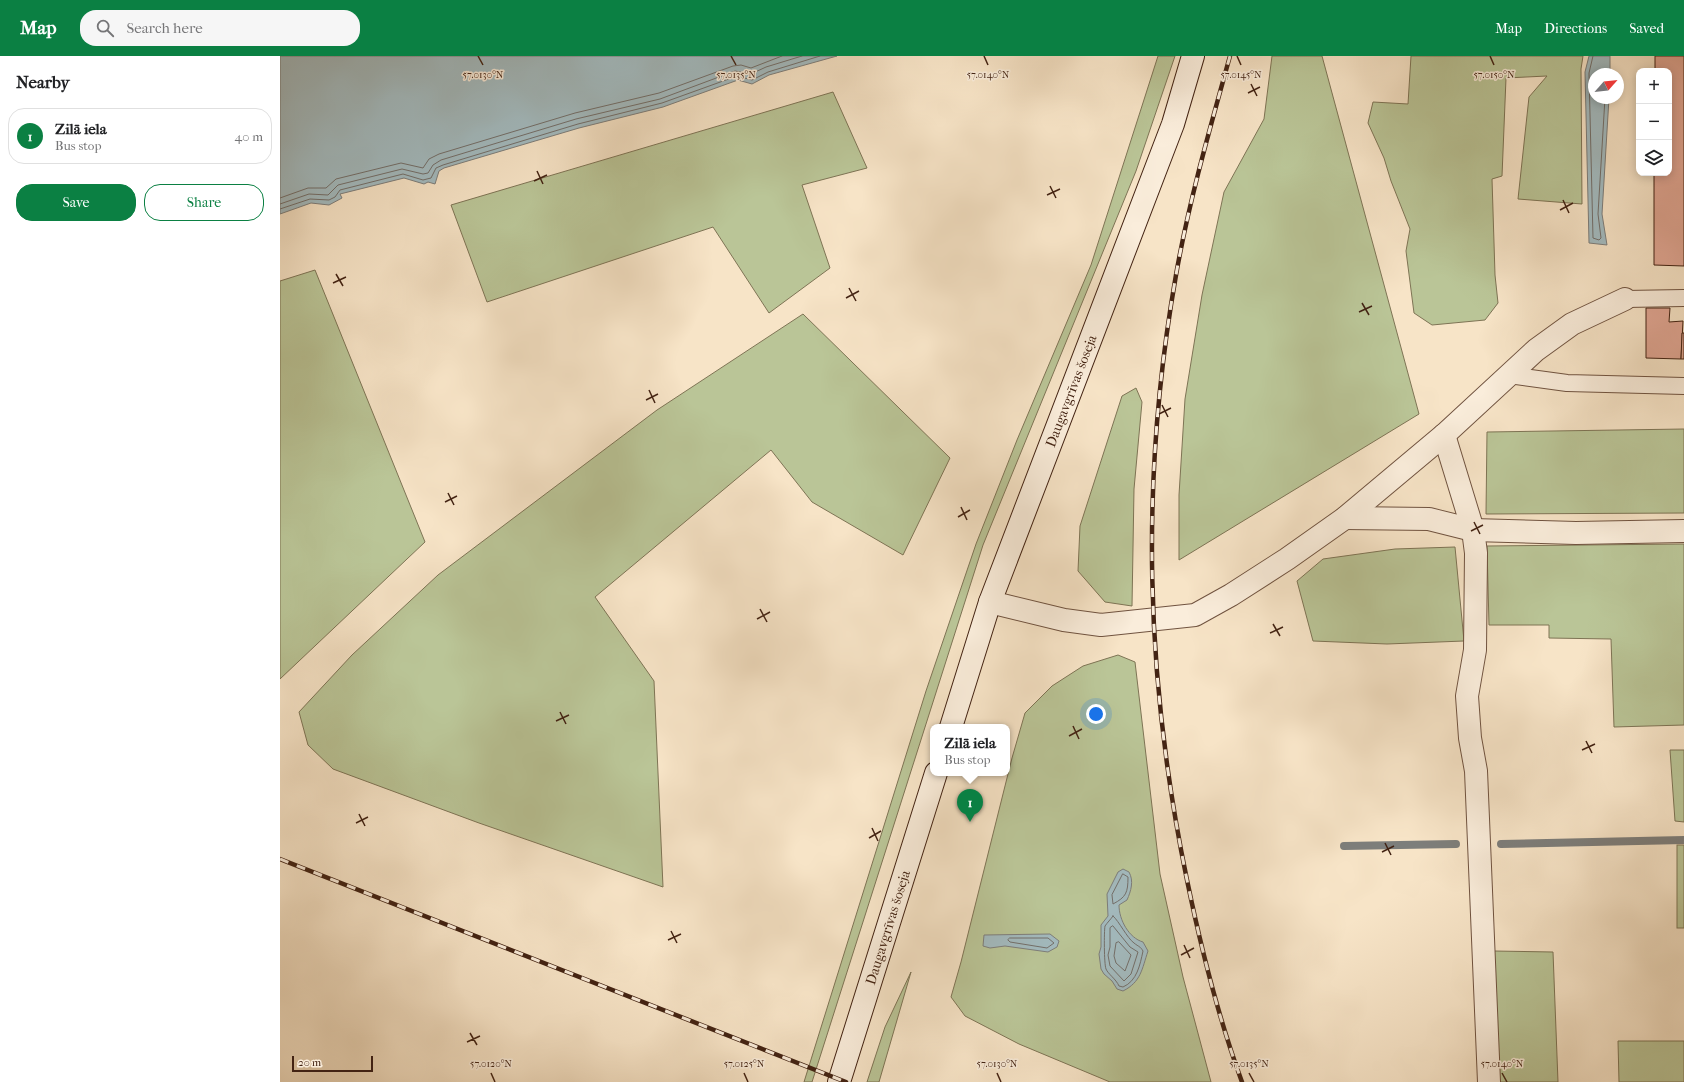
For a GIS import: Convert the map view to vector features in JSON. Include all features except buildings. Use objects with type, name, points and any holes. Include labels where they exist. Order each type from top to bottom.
[{"type":"street","name":"Daugavgrīvas šoseja","points":[[952,724],[990,602],[1173,124],[1193,56]]},
{"type":"street","points":[[990,602],[1064,620],[1101,625],[1195,615],[1231,595],[1288,559],[1345,518],[1444,435],[1536,350],[1572,324],[1625,299]]},
{"type":"street","points":[[1444,435],[1473,530],[1476,553],[1475,650],[1467,696],[1470,738],[1476,771],[1489,1082]]},
{"type":"street","points":[[1345,518],[1429,519],[1473,530],[1576,533],[1684,531]]},
{"type":"street","name":"Daugavgrīvas šoseja","points":[[839,1082],[935,776]]},
{"type":"lane","points":[[1625,299],[1684,298]]},
{"type":"lane","points":[[1509,375],[1567,383],[1684,386]]},
{"type":"green space","points":[[1158,56],[1175,56],[1136,171],[983,545],[812,1082],[804,1082],[926,691],[976,544],[1017,440],[1091,265]]},
{"type":"green space","points":[[1272,56],[1322,56],[1419,414],[1179,560],[1179,495],[1185,399],[1202,295],[1224,192],[1264,119]]},
{"type":"green space","points":[[1411,56],[1583,56],[1581,69],[1582,204],[1518,199],[1529,97],[1547,76],[1506,78],[1502,176],[1492,179],[1495,275],[1498,303],[1485,320],[1432,325],[1414,313],[1406,251],[1410,229],[1391,181],[1384,158],[1368,123],[1373,102],[1408,104]]},
{"type":"green space","points":[[833,92],[867,168],[802,185],[830,268],[769,313],[713,227],[487,302],[451,205]]},
{"type":"green space","points":[[315,270],[425,542],[280,679],[280,281]]},
{"type":"green space","points":[[803,314],[950,458],[903,555],[812,502],[771,450],[595,597],[654,681],[663,887],[479,823],[333,769],[308,745],[299,712],[352,655],[438,575],[657,410]]},
{"type":"green space","points":[[1136,388],[1142,402],[1134,489],[1132,606],[1105,602],[1078,571],[1080,526],[1122,396]]},
{"type":"green space","points":[[1684,429],[1684,513],[1486,514],[1487,432]]},
{"type":"green space","points":[[1684,544],[1684,725],[1614,727],[1611,639],[1549,638],[1549,625],[1489,625],[1487,546]]},
{"type":"green space","points":[[1455,547],[1464,641],[1387,644],[1313,641],[1297,581],[1323,559],[1395,549]]},
{"type":"green space","points":[[1118,655],[1135,662],[1160,874],[1183,977],[1211,1082],[1110,1082],[1019,1044],[965,1016],[951,997],[1008,776],[1010,776],[1010,766],[1025,713],[1052,686],[1083,666]]},
{"type":"green space","points":[[1670,750],[1684,750],[1684,822],[1675,821]]},
{"type":"green space","points":[[1677,845],[1684,845],[1684,928],[1677,928]]},
{"type":"green space","points":[[1494,951],[1553,952],[1558,1082],[1497,1082]]},
{"type":"green space","points":[[911,972],[879,1082],[867,1082],[885,1027]]},
{"type":"green space","points":[[1618,1041],[1684,1041],[1684,1082],[1619,1082]]},
{"type":"water","points":[[280,56],[837,56],[769,75],[752,84],[738,80],[663,107],[579,128],[444,168],[439,171],[435,184],[428,182],[424,184],[404,178],[340,194],[342,198],[329,205],[311,203],[280,214]]},
{"type":"water","points":[[1589,56],[1610,56],[1610,68],[1588,68],[1588,104],[1609,104],[1602,214],[1607,245],[1589,243],[1585,72]]},
{"type":"water","points":[[1123,869],[1129,872],[1132,882],[1127,900],[1119,905],[1119,911],[1126,928],[1133,937],[1143,942],[1148,951],[1137,979],[1123,991],[1117,989],[1112,981],[1104,974],[1101,969],[1099,954],[1101,947],[1101,925],[1108,916],[1107,894],[1118,872]]},
{"type":"water","points":[[1050,934],[1059,941],[1057,947],[1048,952],[1005,946],[990,948],[983,946],[984,935]]},
{"type":"waterway","points":[[1501,844],[1684,840]]},
{"type":"waterway","points":[[1344,846],[1456,844]]},
{"type":"railway","points":[[1230,56],[1200,165],[1187,220],[1176,275],[1164,351],[1157,427],[1153,503],[1152,578],[1162,729],[1173,804],[1187,880],[1204,957],[1225,1033],[1242,1082]]},
{"type":"railway","points":[[280,859],[846,1082]]},
{"type":"place","name":"Zilā iela","points":[[970,822]]}]
